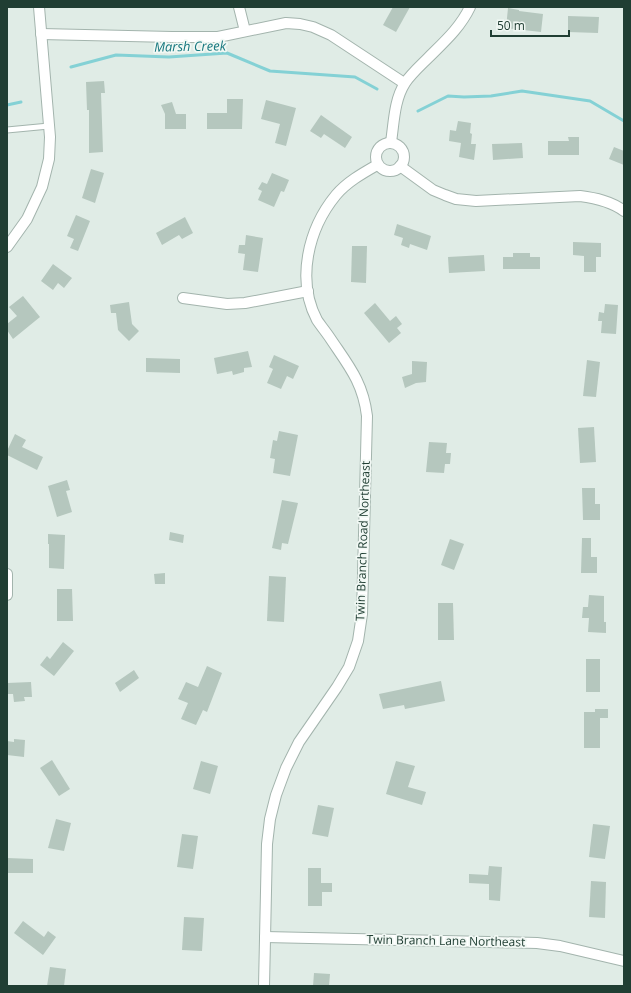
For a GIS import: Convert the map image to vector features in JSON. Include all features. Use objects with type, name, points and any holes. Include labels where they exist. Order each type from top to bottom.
[{"type":"street","points":[[7,247],[27,218],[42,187],[49,159],[49,126],[39,7]]},
{"type":"street","points":[[239,7],[245,31]]},
{"type":"street","points":[[391,142],[398,96],[404,84],[452,34],[463,20],[470,7]]},
{"type":"street","points":[[41,34],[218,37],[286,23],[300,24],[313,27],[331,35],[404,84]]},
{"type":"street","points":[[391,142],[398,145],[404,152],[403,162],[396,169],[388,171],[381,169],[377,164],[375,156],[378,148],[382,144],[391,142]]},
{"type":"street","name":"Twin Branch Road Northeast","points":[[264,986],[267,844],[270,819],[276,795],[286,768],[299,742],[337,687],[348,667],[358,641],[362,614],[367,416],[361,388],[354,373],[318,321],[311,306],[306,274],[308,255],[312,238],[320,220],[336,195],[361,174],[377,164]]},
{"type":"street","points":[[400,166],[433,190],[445,196],[456,199],[476,201],[580,196],[607,201],[624,210]]},
{"type":"street","points":[[183,298],[227,304],[245,304],[308,291]]},
{"type":"street","points":[[7,574],[7,595]]},
{"type":"street","name":"Twin Branch Lane Northeast","points":[[265,937],[538,943],[560,946],[624,961]]},
{"type":"lane","points":[[7,130],[49,126]]},
{"type":"building","points":[[393,7],[410,7],[396,32],[383,25]]},
{"type":"building","points":[[508,8],[543,14],[541,32],[506,28]]},
{"type":"building","points":[[568,16],[599,17],[598,33],[568,32]]},
{"type":"building","points":[[104,81],[105,93],[101,93],[103,152],[89,153],[89,110],[87,110],[86,82]]},
{"type":"building","points":[[227,99],[243,99],[242,129],[207,129],[207,113],[227,113]]},
{"type":"building","points":[[266,100],[296,108],[286,146],[275,143],[280,124],[261,119]]},
{"type":"building","points":[[172,102],[176,114],[186,114],[186,129],[165,129],[165,114],[161,105]]},
{"type":"building","points":[[321,115],[352,137],[345,148],[324,134],[321,138],[310,131]]},
{"type":"building","points":[[458,121],[471,123],[471,144],[476,144],[474,160],[459,157],[461,143],[449,141],[450,130],[456,131]]},
{"type":"building","points":[[568,137],[579,137],[579,155],[548,155],[548,141],[569,141]]},
{"type":"building","points":[[522,143],[523,158],[493,160],[492,144]]},
{"type":"building","points":[[614,147],[624,151],[624,165],[609,159]]},
{"type":"building","points":[[91,169],[104,173],[95,203],[82,198]]},
{"type":"building","points":[[272,173],[289,180],[284,192],[281,191],[274,207],[258,200],[262,191],[258,189],[262,182],[267,184]]},
{"type":"building","points":[[76,215],[90,221],[78,251],[70,248],[74,239],[67,236]]},
{"type":"building","points":[[185,217],[193,233],[182,239],[179,235],[162,245],[156,233]]},
{"type":"building","points":[[397,224],[431,236],[427,250],[410,244],[409,248],[401,245],[403,238],[394,235]]},
{"type":"building","points":[[246,235],[263,238],[258,272],[243,270],[245,254],[238,253],[239,245],[245,245]]},
{"type":"building","points":[[573,242],[601,243],[601,257],[596,257],[596,272],[584,272],[584,256],[573,255]]},
{"type":"building","points":[[352,246],[367,246],[366,283],[351,282]]},
{"type":"building","points":[[513,253],[530,253],[530,257],[540,257],[540,269],[503,269],[503,257],[513,257]]},
{"type":"building","points":[[484,255],[485,271],[449,273],[448,257]]},
{"type":"building","points":[[53,264],[72,278],[64,288],[58,283],[53,290],[41,281]]},
{"type":"building","points":[[23,296],[40,317],[13,339],[7,330],[7,324],[17,316],[9,307]]},
{"type":"building","points":[[129,302],[132,324],[139,331],[129,341],[118,330],[116,313],[111,313],[110,305]]},
{"type":"building","points":[[375,303],[390,321],[396,316],[402,324],[397,328],[401,333],[389,343],[364,313]]},
{"type":"building","points":[[605,304],[618,305],[616,334],[601,333],[602,321],[598,321],[599,312],[604,313]]},
{"type":"building","points":[[248,351],[252,367],[244,368],[244,372],[233,375],[232,371],[217,374],[214,358]]},
{"type":"building","points":[[274,355],[299,366],[293,379],[287,376],[281,389],[267,383],[273,369],[269,367]]},
{"type":"building","points":[[146,358],[180,359],[180,373],[146,372]]},
{"type":"building","points":[[587,360],[600,362],[596,397],[583,396]]},
{"type":"building","points":[[412,361],[427,362],[426,382],[416,383],[405,388],[402,377],[412,374]]},
{"type":"building","points":[[594,427],[596,462],[580,463],[578,428]]},
{"type":"building","points":[[279,431],[298,435],[290,476],[273,473],[275,459],[270,458],[273,440],[277,441]]},
{"type":"building","points":[[15,434],[26,440],[22,447],[43,457],[37,470],[7,455],[7,451]]},
{"type":"building","points":[[429,442],[447,443],[446,453],[451,453],[450,464],[445,464],[444,473],[426,472]]},
{"type":"building","points":[[67,480],[70,490],[66,491],[72,512],[57,517],[48,486]]},
{"type":"building","points":[[582,488],[595,488],[595,504],[600,504],[600,520],[583,520]]},
{"type":"building","points":[[282,500],[298,503],[288,544],[282,543],[281,550],[272,548]]},
{"type":"building","points":[[170,532],[184,535],[183,543],[169,540]]},
{"type":"building","points":[[48,534],[65,535],[64,569],[49,568]]},
{"type":"building","points":[[582,538],[591,538],[591,557],[597,557],[597,573],[581,573]]},
{"type":"building","points":[[450,539],[464,544],[454,570],[441,565]]},
{"type":"building","points":[[165,573],[165,584],[155,584],[154,574]]},
{"type":"building","points":[[269,576],[286,577],[284,622],[267,621]]},
{"type":"building","points":[[57,589],[72,589],[73,621],[57,621]]},
{"type":"building","points":[[589,595],[604,596],[604,622],[606,622],[606,633],[588,632],[589,618],[582,618],[583,607],[588,607]]},
{"type":"building","points":[[438,603],[453,603],[454,640],[438,640]]},
{"type":"building","points":[[63,642],[74,651],[54,676],[40,665],[47,656],[50,659]]},
{"type":"building","points":[[586,659],[600,659],[600,692],[586,692]]},
{"type":"building","points":[[207,666],[222,673],[207,712],[203,710],[196,725],[181,719],[188,703],[178,699],[186,682],[198,687]]},
{"type":"building","points":[[134,670],[139,678],[120,692],[115,683]]},
{"type":"building","points":[[441,681],[445,701],[405,709],[404,705],[383,709],[379,694]]},
{"type":"building","points":[[31,682],[32,697],[24,697],[25,701],[14,702],[13,694],[7,694],[7,683]]},
{"type":"building","points":[[595,709],[608,709],[608,718],[600,718],[600,748],[584,748],[584,712],[595,712]]},
{"type":"building","points":[[14,739],[25,740],[24,757],[7,755],[7,741],[14,742]]},
{"type":"building","points":[[52,760],[70,789],[59,796],[40,768]]},
{"type":"building","points":[[201,761],[218,766],[210,794],[193,789]]},
{"type":"building","points":[[396,761],[415,766],[408,787],[426,792],[422,805],[386,794]]},
{"type":"building","points":[[318,805],[334,808],[328,837],[312,834]]},
{"type":"building","points":[[56,819],[71,823],[64,851],[48,848]]},
{"type":"building","points":[[593,824],[610,826],[605,859],[589,857]]},
{"type":"building","points":[[182,834],[198,836],[193,869],[177,867]]},
{"type":"building","points":[[7,858],[33,859],[33,873],[7,873]]},
{"type":"building","points":[[489,866],[502,867],[500,901],[489,900],[489,884],[469,883],[469,874],[488,875]]},
{"type":"building","points":[[308,868],[321,868],[321,883],[332,883],[332,892],[322,892],[322,906],[308,906]]},
{"type":"building","points":[[591,881],[606,882],[605,918],[589,917]]},
{"type":"building","points":[[184,917],[204,918],[202,951],[182,950]]},
{"type":"building","points":[[23,921],[44,937],[48,931],[56,937],[43,955],[14,933]]},
{"type":"building","points":[[50,967],[66,969],[64,986],[47,986]]},
{"type":"building","points":[[314,973],[330,974],[329,986],[313,986]]},
{"type":"waterway","name":"Marsh Creek","points":[[71,67],[116,55],[169,57],[227,53],[270,71],[355,77],[377,89]]},
{"type":"waterway","name":"Marsh Creek","points":[[418,111],[448,96],[491,96],[522,91],[590,101],[624,121]]},
{"type":"waterway","name":"Marsh Creek","points":[[7,105],[21,102]]}]
